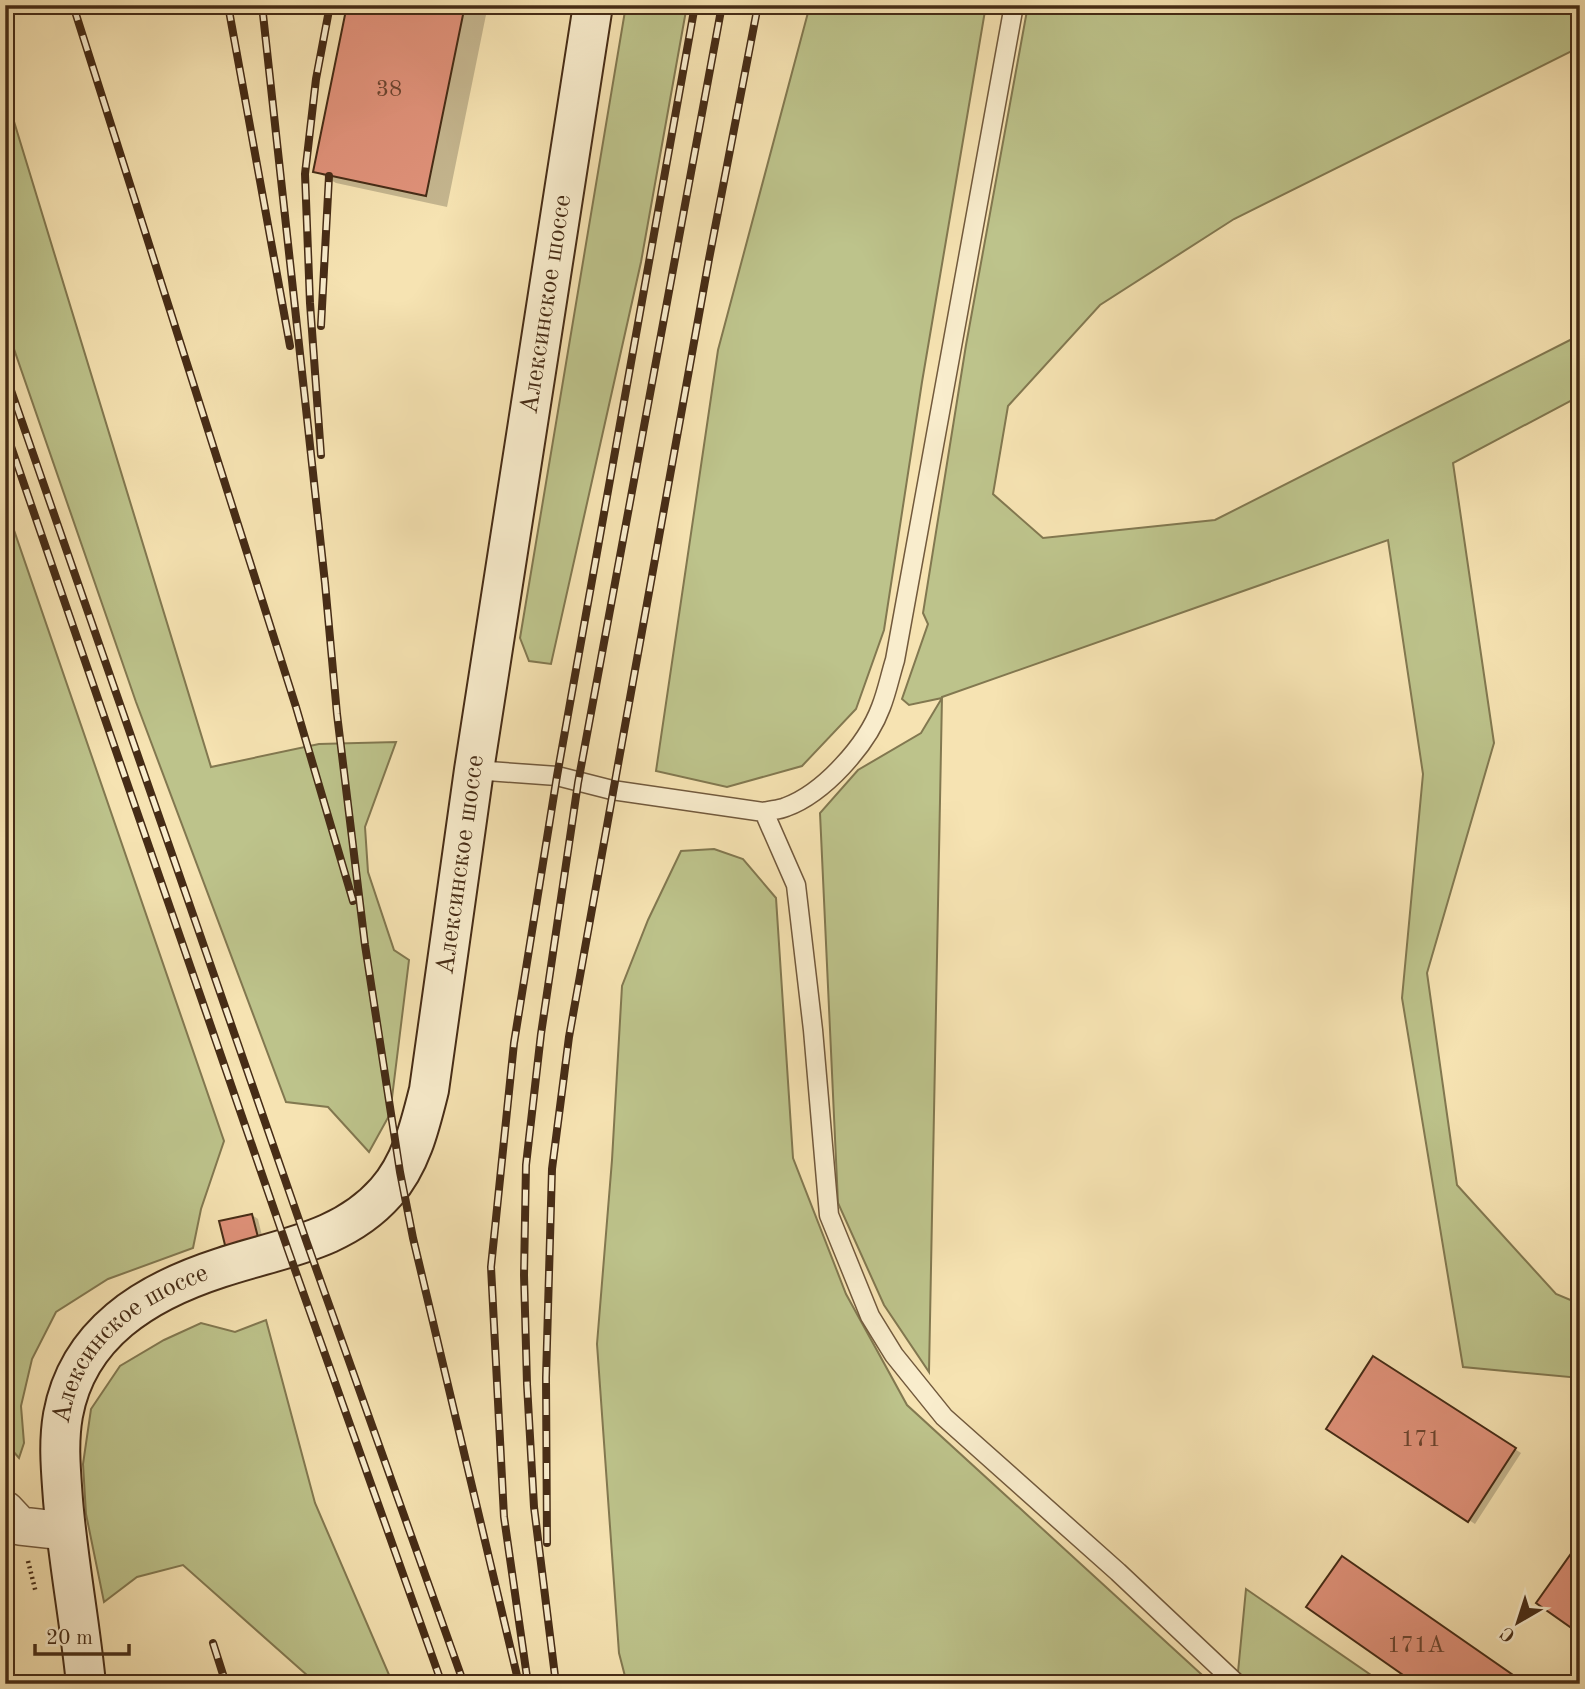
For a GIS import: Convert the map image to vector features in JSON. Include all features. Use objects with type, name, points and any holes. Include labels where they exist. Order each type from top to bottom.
[{"type":"main road","name":"Алексинское шоссе","points":[[86,1684],[65,1531],[60,1457],[64,1414],[78,1370],[113,1323],[146,1301],[198,1276],[288,1250],[341,1227],[368,1209],[386,1192],[400,1172],[421,1122],[429,1090],[474,770],[593,5]]},
{"type":"street","points":[[5,1510],[20,1526],[65,1531]]},
{"type":"lane","points":[[474,770],[558,776],[612,790],[764,812],[786,807],[803,797],[840,768],[857,750],[881,708],[895,660],[1014,5]]},
{"type":"lane","points":[[764,812],[796,885],[813,1030],[828,1215],[870,1317],[894,1355],[944,1417],[1118,1572],[1237,1684]]},
{"type":"green space","points":[[626,5],[687,5],[641,262],[551,664],[529,661],[520,638]]},
{"type":"green space","points":[[810,5],[986,5],[922,382],[884,630],[856,709],[802,766],[727,787],[656,771],[718,350]]},
{"type":"green space","points":[[1028,5],[1580,5],[1580,47],[1234,219],[1100,305],[1008,406],[993,494],[1043,538],[1215,520],[1580,335],[1580,396],[1453,463],[1494,743],[1427,973],[1457,1185],[1556,1294],[1580,1304],[1580,1378],[1463,1367],[1402,998],[1423,774],[1388,540],[942,698],[909,705],[902,699],[928,624],[923,613],[966,345]]},
{"type":"green space","points":[[5,92],[211,767],[319,744],[396,742],[365,827],[368,872],[394,950],[409,960],[390,1114],[369,1152],[328,1107],[286,1102],[136,702],[5,323]]},
{"type":"green space","points":[[5,504],[224,1141],[201,1209],[193,1248],[108,1279],[56,1312],[32,1359],[21,1406],[24,1443],[19,1458],[5,1442],[5,1350],[10,1321],[5,1234]]},
{"type":"green space","points":[[942,698],[929,1372],[884,1305],[838,1203],[820,813],[858,770],[921,733]]},
{"type":"green space","points":[[714,849],[743,859],[776,898],[793,1158],[846,1294],[907,1405],[1212,1684],[627,1684],[619,1653],[597,1344],[612,1160],[622,986],[648,920],[681,851]]},
{"type":"green space","points":[[266,1320],[315,1503],[393,1684],[317,1684],[183,1565],[137,1577],[104,1602],[86,1514],[83,1464],[91,1409],[120,1366],[164,1340],[201,1323],[235,1332]]},
{"type":"green space","points":[[1246,1589],[1384,1684],[1251,1684],[1238,1672]]},
{"type":"building","points":[[347,5],[465,5],[426,196],[313,172]]},
{"type":"building","points":[[252,1214],[259,1241],[226,1249],[219,1221]]},
{"type":"building","points":[[1373,1356],[1516,1448],[1468,1522],[1326,1429]]},
{"type":"building","points":[[1580,1541],[1580,1634],[1536,1603]]},
{"type":"building","points":[[1342,1556],[1526,1684],[1416,1684],[1306,1607]]},
{"type":"railway","points":[[73,5],[296,707],[353,901]]},
{"type":"railway","points":[[228,5],[290,346]]},
{"type":"railway","points":[[262,5],[337,714],[365,945],[400,1172],[413,1238],[519,1684]]},
{"type":"railway","points":[[321,455],[310,303],[305,174],[316,79],[330,5]]},
{"type":"railway","points":[[528,1684],[504,1517],[491,1267],[514,1043],[557,776],[695,5]]},
{"type":"railway","points":[[556,1684],[534,1507],[524,1275],[526,1165],[541,1034],[578,783],[722,5]]},
{"type":"railway","points":[[547,1543],[546,1378],[552,1169],[569,1037],[709,259],[758,5]]},
{"type":"railway","points":[[321,326],[329,176]]},
{"type":"railway","points":[[5,373],[307,1243],[464,1684]]},
{"type":"railway","points":[[5,429],[288,1250],[442,1684]]},
{"type":"railway","points":[[213,1643],[226,1684]]}]
